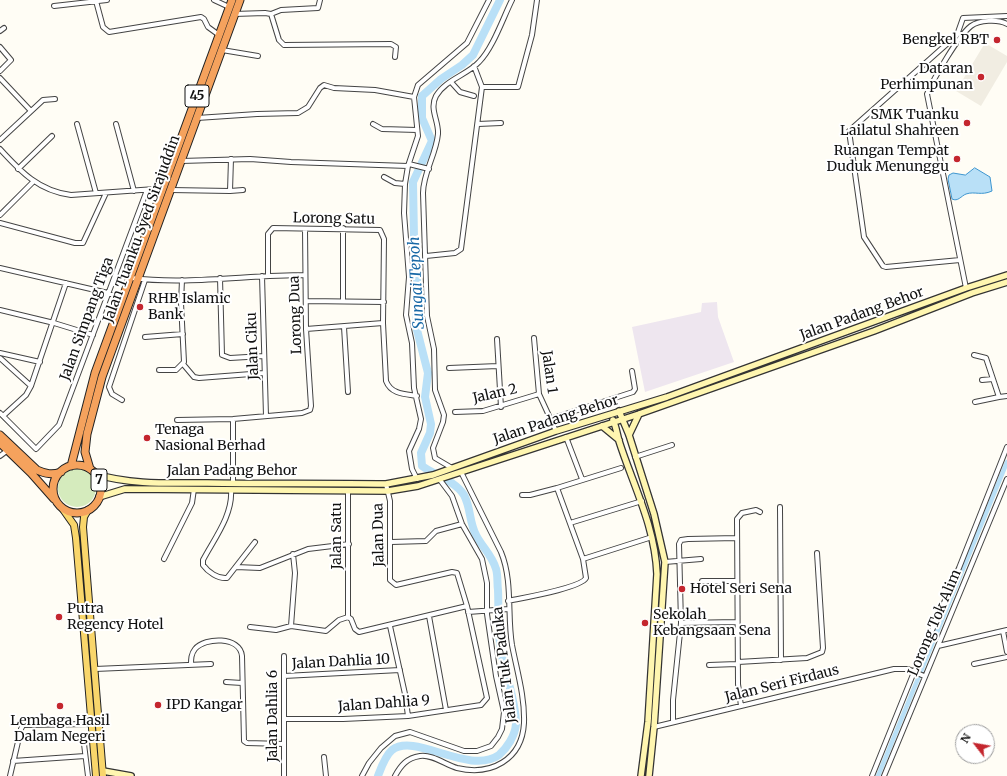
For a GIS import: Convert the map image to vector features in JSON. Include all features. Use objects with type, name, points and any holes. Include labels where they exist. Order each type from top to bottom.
[{"type":"highway","name":"Jalan Tuanku Syed Sirajuddin","points":[[92,472],[85,452],[87,434],[94,402],[210,70],[221,50],[240,0]]},
{"type":"highway","name":"Jalan Tuanku Syed Sirajuddin","points":[[168,192],[197,118],[219,35],[230,3]]},
{"type":"highway","name":"Jalan Tuanku Syed Sirajuddin","points":[[71,466],[95,373],[121,302],[138,279]]},
{"type":"highway","name":"7","points":[[0,435],[44,474],[54,475],[71,466],[81,466],[92,472],[100,485],[99,497],[96,503],[88,510],[75,513],[60,506]]},
{"type":"highway","points":[[0,443],[31,473],[60,506]]},
{"type":"highway","points":[[60,506],[54,492],[54,486],[61,472]]},
{"type":"main road","name":"Jalan Padang Behor","points":[[92,472],[109,479],[130,482],[386,484],[417,479],[433,475],[556,431],[667,397],[966,288],[1007,275]]},
{"type":"main road","name":"Jalan Padang Behor","points":[[99,497],[125,489],[388,491],[418,486],[440,480],[566,436],[639,414],[874,331],[972,293],[1007,282]]},
{"type":"main road","points":[[966,288],[972,293]]},
{"type":"main road","points":[[619,411],[629,435],[654,514],[665,562],[654,727],[649,776]]},
{"type":"main road","points":[[611,414],[619,441],[642,501],[656,557],[657,574],[648,722],[641,774]]},
{"type":"main road","points":[[629,435],[639,414]]},
{"type":"main road","points":[[602,426],[619,441]]},
{"type":"main road","points":[[60,506],[71,518],[75,530],[96,776]]},
{"type":"main road","name":"7","points":[[88,510],[84,517],[83,527],[103,773]]},
{"type":"main road","points":[[84,642],[93,642]]},
{"type":"main road","points":[[103,773],[131,776]]},
{"type":"street","points":[[54,6],[107,0]]},
{"type":"street","points":[[214,0],[230,3]]},
{"type":"street","points":[[234,14],[271,14],[280,10],[318,8],[320,0]]},
{"type":"street","points":[[417,479],[412,469],[408,451],[420,424],[417,396],[414,388],[412,343],[406,315],[409,277],[404,213],[405,184],[417,142],[414,97],[418,86],[467,43],[489,0]]},
{"type":"street","points":[[450,469],[435,458],[433,453],[444,415],[435,390],[434,349],[428,316],[423,190],[427,169],[435,152],[438,135],[433,108],[438,92],[484,57],[512,0]]},
{"type":"street","points":[[482,87],[513,88],[520,84],[532,35],[537,0]]},
{"type":"street","points":[[96,2],[103,27],[109,32],[201,17],[210,29],[219,35]]},
{"type":"street","points":[[271,14],[279,40],[284,45],[391,44],[396,47],[395,57]]},
{"type":"street","points":[[960,260],[884,267],[864,237],[849,131],[957,35],[963,18],[1007,16]]},
{"type":"street","points":[[966,288],[926,94],[960,39],[972,25],[980,22],[1002,22],[1007,24]]},
{"type":"street","points":[[0,47],[11,60],[0,71]]},
{"type":"street","points":[[221,50],[258,56]]},
{"type":"street","points":[[426,256],[455,253],[461,249],[482,87],[474,66]]},
{"type":"street","points":[[0,78],[31,112]]},
{"type":"street","points":[[451,82],[460,92],[474,96]]},
{"type":"street","points":[[197,118],[298,113],[308,107],[320,88],[324,85],[334,88],[376,90],[414,97]]},
{"type":"street","points":[[0,140],[42,100],[56,99]]},
{"type":"street","points":[[478,124],[501,123]]},
{"type":"street","points":[[77,124],[96,193]]},
{"type":"street","points":[[116,124],[134,191]]},
{"type":"street","points":[[373,124],[382,129],[417,130]]},
{"type":"street","points":[[18,169],[52,136]]},
{"type":"street","points":[[0,149],[18,169],[33,182],[60,194],[71,195],[147,190],[168,192],[243,190]]},
{"type":"street","points":[[181,161],[232,159],[410,165],[427,169]]},
{"type":"street","points":[[230,191],[232,159]]},
{"type":"street","points":[[384,177],[395,183],[405,184]]},
{"type":"street","points":[[0,215],[33,182]]},
{"type":"street","name":"Jalan Simpang Tiga","points":[[2,415],[36,448],[59,425],[147,190]]},
{"type":"street","points":[[0,222],[75,243],[84,243],[106,193]]},
{"type":"street","name":"Lorong Satu","points":[[268,275],[269,232],[273,228],[377,229],[383,232],[383,323],[386,381],[388,387],[394,392],[417,396]]},
{"type":"street","points":[[343,228],[343,302]]},
{"type":"street","name":"Lorong Dua","points":[[266,416],[307,412],[311,406],[306,330],[305,229]]},
{"type":"street","points":[[0,268],[108,293],[116,296],[121,302]]},
{"type":"street","points":[[122,400],[112,394],[109,387],[122,350],[138,279],[182,280],[268,275],[305,275]]},
{"type":"street","name":"Jalan Ciku","points":[[262,276],[266,416]]},
{"type":"street","points":[[220,278],[222,355],[225,358],[264,356]]},
{"type":"street","points":[[158,370],[176,370],[182,365],[185,352],[183,334],[182,280]]},
{"type":"street","points":[[2,415],[26,395],[31,386],[66,283]]},
{"type":"street","points":[[306,301],[384,302]]},
{"type":"street","points":[[0,310],[54,322],[93,335]]},
{"type":"street","points":[[306,330],[383,323]]},
{"type":"street","points":[[344,327],[348,392]]},
{"type":"street","points":[[145,337],[183,334]]},
{"type":"street","name":"Jalan 1","points":[[534,338],[539,394],[556,431]]},
{"type":"street","points":[[498,339],[501,407]]},
{"type":"street","points":[[113,347],[122,350]]},
{"type":"street","points":[[0,353],[40,362]]},
{"type":"street","points":[[974,355],[986,358],[999,398]]},
{"type":"street","points":[[0,358],[31,386]]},
{"type":"street","points":[[182,365],[194,377],[199,378],[264,373]]},
{"type":"street","points":[[449,368],[498,366]]},
{"type":"street","points":[[550,419],[633,392],[635,389],[632,371]]},
{"type":"street","points":[[982,380],[993,379]]},
{"type":"street","name":"Jalan 2","points":[[455,412],[483,411],[501,407],[539,394]]},
{"type":"street","points":[[975,402],[1007,396]]},
{"type":"street","points":[[177,420],[233,419],[266,416]]},
{"type":"street","points":[[233,419],[233,483]]},
{"type":"street","points":[[566,436],[582,479]]},
{"type":"street","points":[[635,457],[672,445]]},
{"type":"street","points":[[872,776],[956,575],[1007,447]]},
{"type":"street","points":[[0,456],[8,450]]},
{"type":"street","points":[[522,495],[530,495],[557,488],[621,468]]},
{"type":"street","name":"Jalan Tuk Paduka","points":[[395,776],[402,764],[420,756],[429,757],[464,770],[490,769],[505,762],[518,747],[523,733],[524,713],[510,634],[503,558],[459,473]]},
{"type":"street","name":"Lorong Tok Alim","points":[[884,776],[924,675],[938,646],[1007,479]]},
{"type":"street","points":[[362,776],[369,763],[389,740],[405,733],[419,734],[438,743],[464,751],[484,749],[490,746],[498,737],[503,724],[504,712],[496,676],[487,610],[487,582],[482,559],[462,524],[452,496],[440,480]]},
{"type":"street","name":"Jalan Dua","points":[[386,484],[390,501],[390,580],[396,585],[452,572],[457,573],[467,606]]},
{"type":"street","points":[[508,601],[550,592],[585,581],[586,578],[583,559],[557,488]]},
{"type":"street","points":[[164,559],[192,503],[194,490]]},
{"type":"street","points":[[231,490],[232,501],[203,560],[203,565],[206,570],[223,578],[231,574],[255,542]]},
{"type":"street","name":"Jalan Satu","points":[[348,491],[348,618]]},
{"type":"street","points":[[570,524],[642,501]]},
{"type":"street","points":[[780,507],[781,660]]},
{"type":"street","points":[[741,706],[738,684],[738,516],[756,510],[760,512]]},
{"type":"street","points":[[391,542],[426,541],[436,532],[462,524]]},
{"type":"street","points":[[583,559],[652,537]]},
{"type":"street","points":[[673,722],[673,700],[681,622],[679,544],[681,540],[737,538]]},
{"type":"street","points":[[236,567],[260,568],[308,549],[348,544]]},
{"type":"street","points":[[709,665],[814,657],[822,652],[817,553]]},
{"type":"street","points":[[291,626],[295,573],[293,554]]},
{"type":"street","points":[[665,562],[701,559]]},
{"type":"street","points":[[702,581],[737,581]]},
{"type":"street","points":[[250,627],[276,630],[291,626],[326,631],[342,618],[348,618],[353,623],[355,629],[359,632],[390,626],[467,606],[468,612],[507,609]]},
{"type":"street","name":"Jalan Dahlia 9","points":[[284,719],[342,719],[408,716],[481,705],[487,698],[468,612]]},
{"type":"street","points":[[429,616],[446,710]]},
{"type":"street","points":[[681,622],[738,622]]},
{"type":"street","points":[[390,626],[408,716]]},
{"type":"street","points":[[938,646],[1005,630],[1007,652]]},
{"type":"street","points":[[191,665],[192,656],[195,650],[206,642],[231,641],[235,644],[241,652],[244,741],[247,743],[284,744]]},
{"type":"street","name":"Jalan Dahlia 6","points":[[284,656],[284,776]]},
{"type":"street","points":[[974,664],[1007,657]]},
{"type":"street","points":[[95,668],[211,664]]},
{"type":"street","name":"Jalan Seri Firdaus","points":[[654,727],[894,669],[908,669],[924,675]]},
{"type":"street","name":"Jalan Dahlia 10","points":[[284,676],[400,670]]},
{"type":"street","points":[[226,682],[242,683]]},
{"type":"street","points":[[10,776],[23,725],[91,724]]},
{"type":"street","points":[[84,744],[88,776]]},
{"type":"street","points":[[13,761],[85,756]]},
{"type":"street","points":[[324,757],[326,776]]},
{"type":"shaded area","name":"Dataran Perhimpunan","points":[[985,43],[1007,56],[1007,62],[981,106],[956,91]]},
{"type":"shaded area","points":[[717,302],[718,317],[734,362],[645,392],[632,327],[701,312],[702,303]]},
{"type":"green space","points":[[73,469],[81,469],[91,474],[95,481],[95,495],[91,502],[81,507],[73,507],[63,502],[61,499],[58,492],[58,484],[63,474],[66,472]]},
{"type":"water","points":[[975,168],[990,177],[992,191],[985,193],[969,193],[958,199],[952,199],[948,179],[949,175],[953,173],[965,175]]},
{"type":"waterway","name":"Sungai Tepoh","points":[[378,776],[387,755],[392,750],[402,746],[414,746],[473,761],[487,760],[499,755],[508,745],[514,733],[516,724],[516,715],[500,648],[497,571],[474,530],[464,495],[450,482],[422,466],[421,453],[430,433],[431,424],[425,397],[428,373],[416,326],[418,295],[414,238],[413,182],[432,141],[422,118],[422,96],[441,79],[462,65],[473,55],[500,0]]},
{"type":"waterway","points":[[878,776],[1007,462]]},
{"type":"place","name":"Bengkel RBT","points":[[997,40]]},
{"type":"place","name":"Dataran Perhimpunan","points":[[981,77]]},
{"type":"place","name":"SMK Tuanku Lailatul Shahreen","points":[[967,123]]},
{"type":"place","name":"Ruangan Tempat Duduk Menunggu","points":[[957,159]]},
{"type":"place","name":"RHB Islamic Bank","points":[[140,307]]},
{"type":"place","name":"Tenaga Nasional Berhad","points":[[147,438]]},
{"type":"place","name":"Hotel Seri Sena","points":[[682,589]]},
{"type":"place","name":"Putra Regency Hotel","points":[[59,617]]},
{"type":"place","name":"Sekolah Kebangsaan Sena","points":[[645,623]]},
{"type":"place","name":"IPD Kangar","points":[[158,705]]},
{"type":"place","name":"Lembaga Hasil Dalam Negeri","points":[[60,706]]}]
